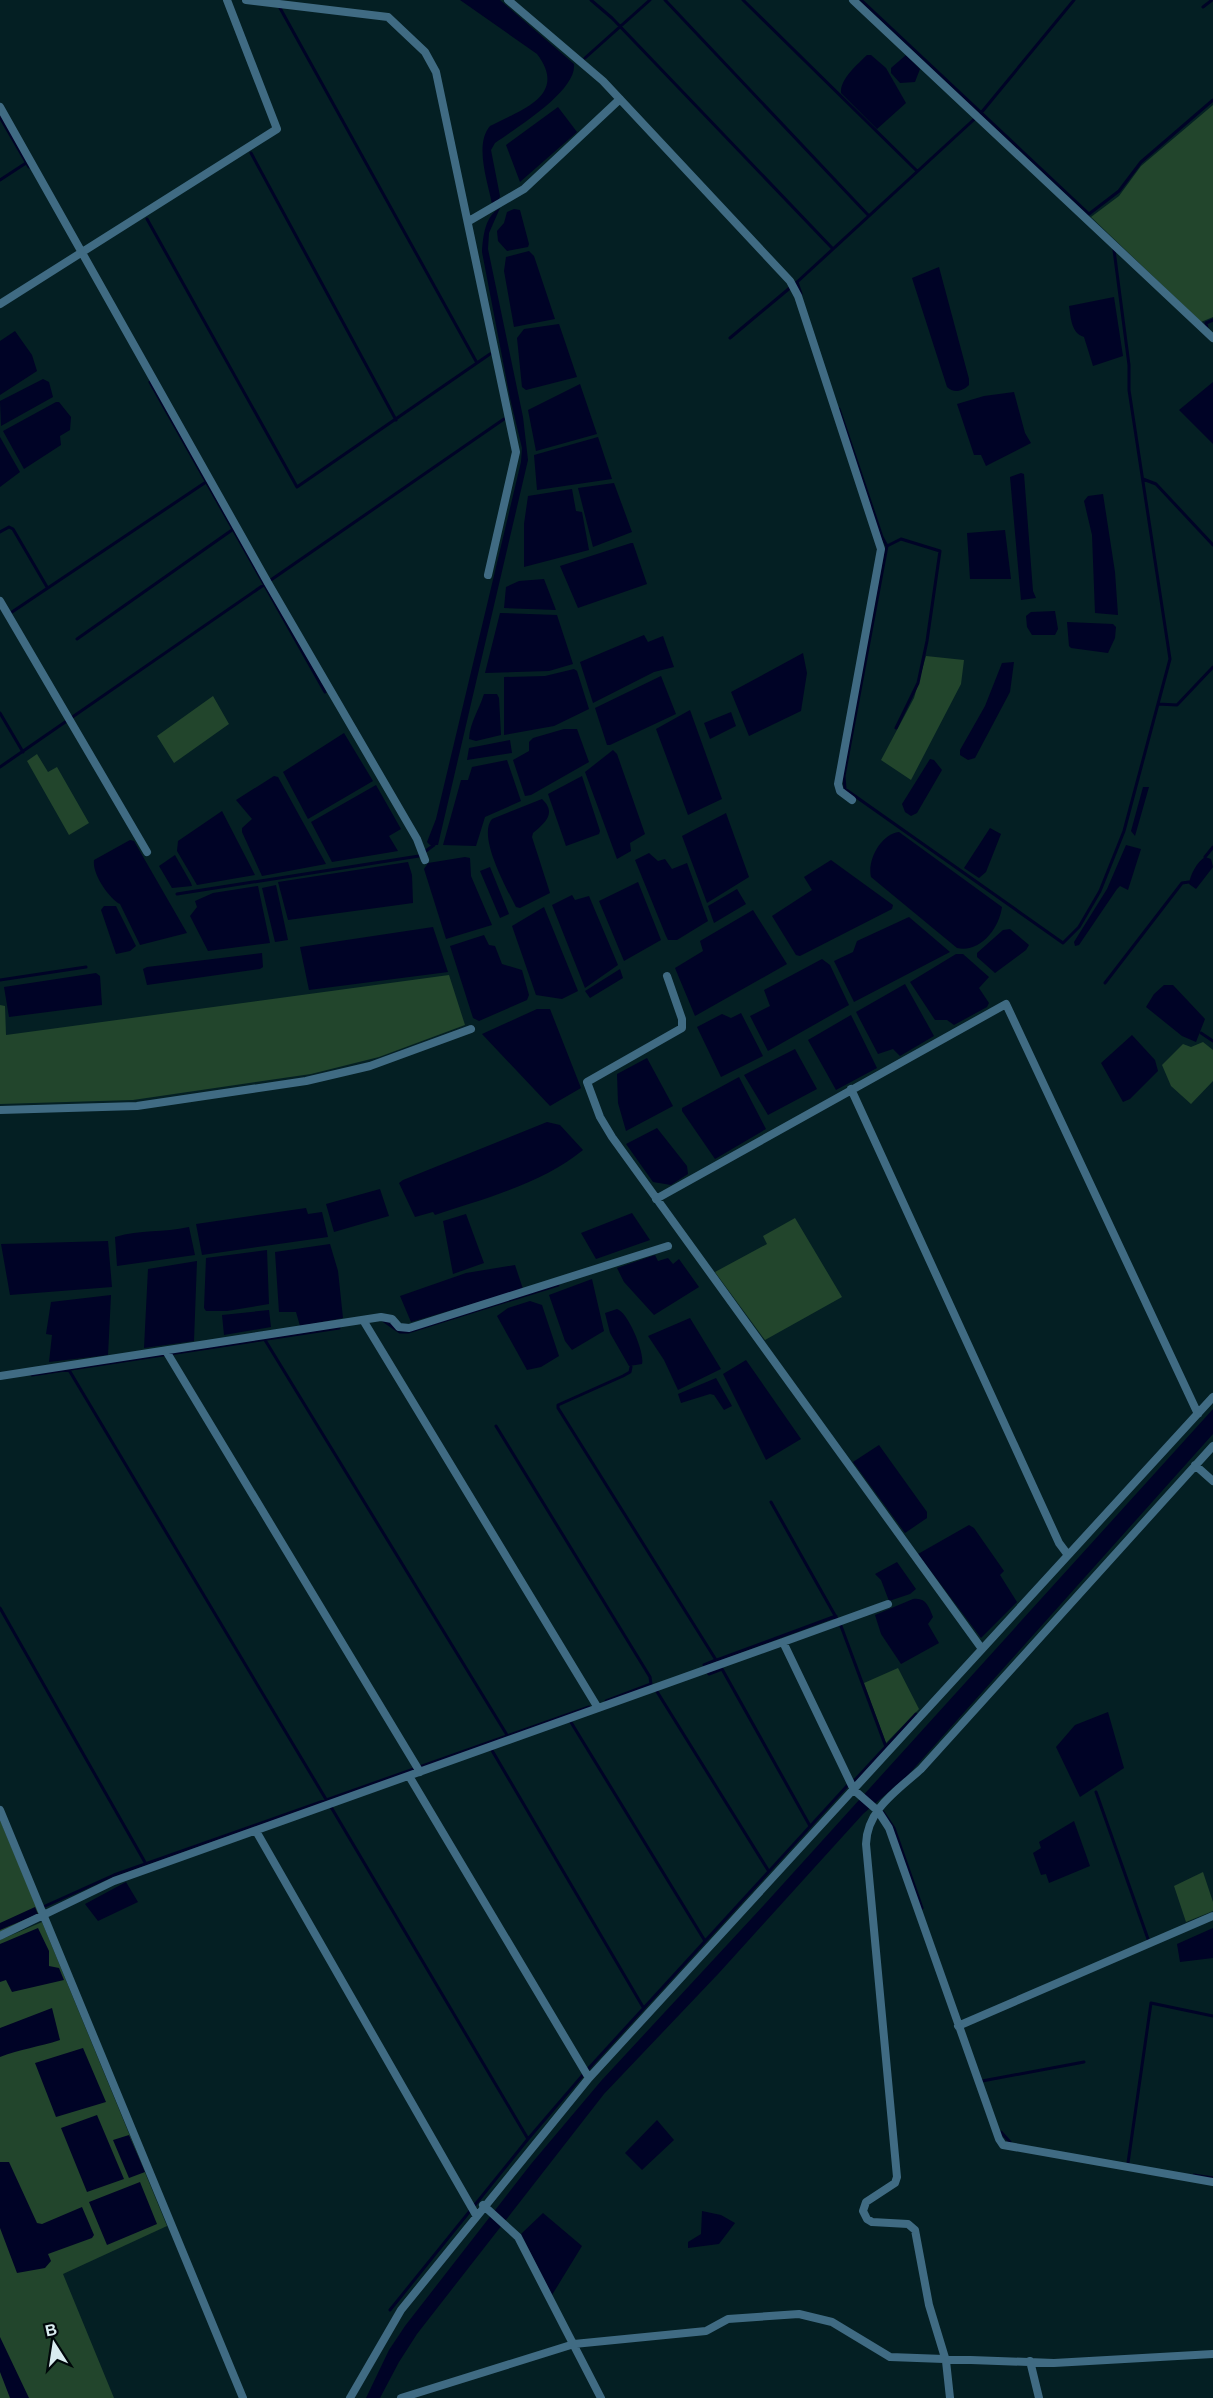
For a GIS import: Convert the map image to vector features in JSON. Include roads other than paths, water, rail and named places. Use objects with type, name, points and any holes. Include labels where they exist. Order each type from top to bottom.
[{"type":"street","points":[[0,304],[277,129],[227,0]]},
{"type":"street","points":[[246,0],[381,15],[397,22],[425,52],[436,72],[516,452],[488,575]]},
{"type":"street","points":[[508,0],[578,58],[620,99],[790,281],[798,296],[879,541],[880,557],[838,784],[840,791],[852,800]]},
{"type":"street","points":[[853,0],[1213,338]]},
{"type":"street","points":[[469,221],[524,189],[620,99]]},
{"type":"street","points":[[0,107],[268,583],[417,839],[425,860]]},
{"type":"street","points":[[0,601],[147,852]]},
{"type":"street","points":[[667,976],[682,1019],[682,1028],[587,1082],[605,1126],[982,1649]]},
{"type":"street","points":[[656,1198],[1006,1004],[1198,1414]]},
{"type":"street","points":[[0,1110],[28,1112],[136,1106],[306,1081],[370,1066],[471,1029]]},
{"type":"street","points":[[851,1089],[1059,1543],[1068,1555]]},
{"type":"street","points":[[0,1376],[386,1317],[399,1327],[409,1328],[668,1246]]},
{"type":"street","points":[[363,1320],[598,1708]]},
{"type":"street","points":[[166,1351],[420,1772]]},
{"type":"street","points":[[350,2398],[391,2324],[476,2215],[486,2207],[589,2078],[856,1792],[982,1649],[1213,1397]]},
{"type":"street","points":[[950,2398],[946,2361],[930,2305],[915,2230],[908,2224],[872,2222],[867,2219],[863,2211],[869,2198],[895,2183],[897,2177],[866,1844],[867,1827],[876,1810],[893,1792],[921,1769],[1213,1446]]},
{"type":"street","points":[[1195,1466],[1213,1481]]},
{"type":"street","points":[[0,1936],[114,1881],[888,1604]]},
{"type":"street","points":[[783,1642],[856,1792],[876,1810],[889,1828],[958,2026],[1003,2145],[1213,2182]]},
{"type":"street","points":[[409,1776],[589,2078]]},
{"type":"street","points":[[0,1810],[243,2398]]},
{"type":"street","points":[[256,1831],[476,2215]]},
{"type":"street","points":[[958,2026],[1213,1916]]},
{"type":"street","points":[[486,2207],[508,2225],[518,2237],[601,2398]]},
{"type":"street","points":[[401,2398],[574,2344],[706,2331],[728,2319],[799,2314],[832,2322],[890,2357],[946,2361],[1054,2363],[1213,2354]]},
{"type":"street","points":[[1030,2361],[1039,2398]]},
{"type":"water","points":[[460,0],[500,0],[574,64],[572,75],[566,86],[556,97],[530,119],[495,143],[491,150],[500,196],[499,200],[492,204],[484,164],[485,134],[490,126],[537,100],[544,91],[547,81],[545,68],[537,54]]},
{"type":"water","points":[[867,55],[871,55],[886,68],[906,103],[877,129],[841,93],[846,77]]},
{"type":"water","points":[[906,55],[920,69],[915,82],[900,83],[891,73],[891,68]]},
{"type":"water","points":[[558,107],[577,132],[520,182],[506,145]]},
{"type":"water","points":[[500,208],[489,233],[488,249],[523,417],[528,460],[438,845],[430,845],[427,842],[436,819],[521,462],[522,448],[482,252],[488,221]]},
{"type":"water","points":[[514,209],[520,210],[529,244],[528,247],[507,251],[498,241],[497,231],[504,223],[507,212]]},
{"type":"water","points":[[529,251],[534,256],[555,319],[514,327],[504,271],[506,257]]},
{"type":"water","points":[[939,267],[969,379],[969,385],[958,391],[947,387],[912,278]]},
{"type":"water","points":[[1114,297],[1123,356],[1093,366],[1084,337],[1076,332],[1072,324],[1069,306]]},
{"type":"water","points":[[559,324],[577,377],[526,390],[522,387],[517,338],[524,329]]},
{"type":"water","points":[[15,331],[32,355],[37,371],[0,395],[0,341]]},
{"type":"water","points":[[43,379],[49,382],[53,397],[1,426],[0,401]]},
{"type":"water","points":[[1213,382],[1213,444],[1179,410]]},
{"type":"water","points":[[580,384],[597,434],[536,451],[528,410]]},
{"type":"water","points":[[1014,392],[1025,433],[1031,443],[986,466],[981,455],[974,455],[957,404],[984,396]]},
{"type":"water","points":[[59,402],[71,417],[70,430],[60,436],[61,445],[24,469],[3,431]]},
{"type":"water","points":[[0,437],[20,472],[0,487]]},
{"type":"water","points":[[598,437],[612,479],[537,490],[534,455]]},
{"type":"water","points":[[1024,474],[1033,591],[1036,598],[1021,600],[1010,477]]},
{"type":"water","points":[[614,483],[632,532],[593,547],[578,488]]},
{"type":"water","points":[[572,489],[576,511],[582,512],[589,550],[524,567],[524,524],[528,496]]},
{"type":"water","points":[[1103,494],[1115,572],[1118,615],[1095,613],[1092,535],[1084,501],[1088,496]]},
{"type":"water","points":[[1005,530],[1011,579],[970,579],[967,533]]},
{"type":"water","points":[[633,543],[647,584],[578,608],[560,566]]},
{"type":"water","points":[[544,579],[556,610],[504,608],[506,587],[519,581]]},
{"type":"water","points":[[1055,611],[1058,629],[1055,635],[1032,635],[1027,627],[1026,616],[1031,612]]},
{"type":"water","points":[[500,613],[557,615],[573,664],[549,671],[485,673]]},
{"type":"water","points":[[1067,622],[1113,624],[1116,627],[1115,638],[1108,653],[1071,648]]},
{"type":"water","points":[[644,635],[648,642],[663,636],[674,667],[654,672],[593,703],[580,662]]},
{"type":"water","points":[[803,653],[807,673],[801,711],[749,736],[731,692]]},
{"type":"water","points":[[1014,662],[1010,692],[975,758],[968,760],[960,755],[960,750],[985,706],[1002,663]]},
{"type":"water","points":[[574,669],[577,671],[589,709],[554,726],[504,735],[504,677],[545,676]]},
{"type":"water","points":[[661,676],[676,714],[607,745],[595,708]]},
{"type":"water","points":[[484,694],[497,694],[499,698],[501,735],[476,741],[469,739],[470,733]]},
{"type":"water","points":[[690,710],[722,799],[688,815],[656,729]]},
{"type":"water","points":[[731,712],[736,726],[710,739],[704,723]]},
{"type":"water","points":[[564,729],[577,729],[589,762],[531,795],[525,796],[513,760],[529,751],[529,742],[533,738]]},
{"type":"water","points":[[344,733],[373,781],[308,819],[283,772]]},
{"type":"water","points":[[510,740],[512,753],[467,760],[469,748]]},
{"type":"water","points":[[613,750],[617,754],[645,834],[630,843],[631,851],[617,859],[585,772]]},
{"type":"water","points":[[930,759],[934,760],[942,770],[917,813],[911,816],[905,812],[902,804]]},
{"type":"water","points":[[507,760],[521,801],[485,817],[476,846],[443,845],[461,780],[468,780],[472,767]]},
{"type":"water","points":[[274,776],[278,777],[326,864],[262,876],[242,832],[242,828],[252,819],[236,800]]},
{"type":"water","points":[[582,776],[600,831],[599,834],[566,846],[548,794]]},
{"type":"water","points":[[376,785],[401,829],[389,836],[398,851],[332,862],[311,822]]},
{"type":"water","points":[[1143,787],[1149,787],[1135,836],[1131,831]]},
{"type":"water","points":[[542,799],[549,809],[548,818],[533,833],[532,837],[550,893],[520,908],[516,907],[500,876],[491,850],[488,827],[492,819]]},
{"type":"water","points":[[222,811],[255,875],[197,885],[177,851],[178,841]]},
{"type":"water","points":[[726,813],[749,877],[707,903],[682,836]]},
{"type":"water","points":[[990,828],[1001,834],[986,872],[979,878],[964,868]]},
{"type":"water","points":[[899,832],[1002,907],[993,931],[981,943],[965,949],[957,948],[871,877],[871,863],[877,849],[886,837]]},
{"type":"water","points":[[130,840],[134,841],[187,933],[140,945],[120,904],[102,885],[94,866],[94,860]]},
{"type":"water","points":[[1126,845],[1141,849],[1128,890],[1120,886],[1117,889],[1079,945],[1075,946],[1074,942],[1107,889]]},
{"type":"water","points":[[649,853],[658,861],[665,859],[672,869],[687,863],[708,921],[677,940],[668,940],[635,860]]},
{"type":"water","points":[[175,855],[192,886],[172,888],[159,866]]},
{"type":"water","points":[[1205,857],[1211,859],[1213,867],[1196,889],[1189,884],[1190,880],[1197,865]]},
{"type":"water","points":[[470,858],[471,876],[492,925],[446,939],[424,869],[428,863]]},
{"type":"water","points":[[831,860],[893,905],[892,909],[800,956],[796,955],[772,916],[812,890],[804,877]]},
{"type":"water","points":[[408,862],[412,875],[413,903],[288,920],[278,882]]},
{"type":"water","points":[[490,867],[509,914],[500,918],[480,871]]},
{"type":"water","points":[[638,882],[661,940],[624,961],[599,901]]},
{"type":"water","points":[[276,885],[288,940],[275,942],[262,888]]},
{"type":"water","points":[[258,886],[270,943],[208,951],[190,916],[197,907],[195,901],[213,893]]},
{"type":"water","points":[[737,889],[746,904],[714,923],[708,906]]},
{"type":"water","points":[[572,895],[575,900],[589,896],[618,965],[585,988],[552,905]]},
{"type":"water","points":[[104,906],[116,906],[136,946],[130,951],[116,954],[101,910]]},
{"type":"water","points":[[544,907],[578,991],[562,999],[536,995],[512,926]]},
{"type":"water","points":[[753,910],[787,964],[695,1016],[675,968],[703,951],[700,941]]},
{"type":"water","points":[[909,917],[950,952],[854,1002],[834,961],[853,952],[857,941]]},
{"type":"water","points":[[433,927],[448,972],[309,990],[300,947]]},
{"type":"water","points":[[1010,929],[1029,945],[1026,950],[995,973],[977,957],[977,953],[1003,930]]},
{"type":"water","points":[[484,935],[489,945],[495,946],[502,964],[522,970],[529,995],[527,1000],[479,1021],[473,1018],[450,946]]},
{"type":"water","points":[[262,953],[263,967],[260,969],[147,985],[143,969],[147,967]]},
{"type":"water","points":[[956,954],[963,954],[989,977],[979,988],[989,1003],[987,1007],[954,1025],[947,1020],[935,1020],[910,982]]},
{"type":"water","points":[[822,959],[830,965],[849,1005],[768,1051],[750,1016],[770,1006],[764,990]]},
{"type":"water","points":[[620,969],[623,978],[590,998],[585,991]]},
{"type":"water","points":[[96,973],[100,976],[102,1005],[9,1017],[4,987]]},
{"type":"water","points":[[905,984],[934,1036],[900,1056],[893,1049],[878,1054],[856,1012]]},
{"type":"water","points":[[1164,985],[1173,985],[1205,1019],[1196,1042],[1182,1036],[1146,1007],[1154,994]]},
{"type":"water","points":[[537,1009],[550,1009],[581,1088],[550,1106],[482,1034]]},
{"type":"water","points":[[741,1013],[763,1056],[721,1077],[697,1027],[722,1014],[731,1018]]},
{"type":"water","points":[[851,1015],[877,1068],[836,1090],[808,1040]]},
{"type":"water","points":[[1132,1035],[1155,1060],[1158,1071],[1130,1099],[1123,1102],[1101,1063]]},
{"type":"water","points":[[795,1049],[817,1089],[768,1115],[744,1075]]},
{"type":"water","points":[[647,1058],[673,1106],[626,1131],[618,1103],[617,1074]]},
{"type":"water","points":[[739,1077],[766,1129],[715,1159],[682,1108]]},
{"type":"water","points":[[547,1122],[560,1125],[583,1150],[550,1172],[512,1189],[435,1215],[433,1212],[415,1217],[399,1183],[403,1180]]},
{"type":"water","points":[[657,1128],[687,1166],[688,1174],[671,1185],[653,1182],[626,1144]]},
{"type":"water","points":[[380,1189],[389,1216],[334,1232],[326,1204]]},
{"type":"water","points":[[306,1208],[308,1214],[322,1212],[328,1237],[202,1255],[196,1224]]},
{"type":"water","points":[[632,1213],[650,1240],[596,1259],[581,1233]]},
{"type":"water","points":[[466,1214],[484,1263],[453,1274],[443,1221]]},
{"type":"water","points":[[189,1227],[195,1255],[117,1266],[115,1237]]},
{"type":"water","points":[[108,1241],[112,1287],[10,1295],[1,1244]]},
{"type":"water","points":[[330,1244],[338,1271],[343,1318],[300,1326],[296,1312],[279,1312],[275,1252]]},
{"type":"water","points":[[267,1250],[269,1304],[227,1311],[206,1311],[204,1308],[206,1258]]},
{"type":"water","points":[[655,1255],[658,1261],[668,1258],[673,1264],[679,1259],[699,1287],[654,1315],[624,1282],[617,1268]]},
{"type":"water","points":[[197,1261],[194,1341],[144,1348],[148,1269]]},
{"type":"water","points":[[515,1265],[523,1289],[411,1322],[400,1296],[466,1273]]},
{"type":"water","points":[[592,1279],[604,1331],[572,1350],[565,1341],[549,1295]]},
{"type":"water","points":[[111,1295],[108,1355],[49,1362],[52,1335],[46,1334],[51,1302]]},
{"type":"water","points":[[530,1301],[542,1305],[559,1356],[541,1367],[527,1370],[497,1316],[508,1308]]},
{"type":"water","points":[[617,1309],[626,1317],[635,1333],[641,1351],[642,1364],[629,1366],[610,1333],[605,1313]]},
{"type":"water","points":[[269,1310],[271,1327],[224,1335],[222,1315]]},
{"type":"water","points":[[690,1318],[721,1369],[678,1390],[664,1360],[648,1336]]},
{"type":"water","points":[[746,1360],[801,1439],[766,1460],[723,1374]]},
{"type":"water","points":[[716,1378],[732,1406],[724,1410],[714,1395],[710,1394],[681,1403],[678,1394]]},
{"type":"water","points":[[1213,1409],[1213,1434],[908,1775],[863,1814],[719,1973],[604,2094],[417,2334],[380,2398],[366,2398],[389,2350],[405,2326],[531,2164],[601,2081],[764,1905]]},
{"type":"water","points":[[879,1445],[927,1512],[927,1518],[905,1533],[853,1462]]},
{"type":"water","points":[[969,1525],[974,1528],[1004,1571],[1000,1575],[1017,1602],[981,1638],[918,1554]]},
{"type":"water","points":[[897,1562],[916,1589],[910,1594],[889,1601],[881,1580],[875,1574]]},
{"type":"water","points":[[913,1599],[924,1601],[928,1606],[933,1617],[928,1624],[939,1643],[901,1664],[881,1634],[875,1615]]},
{"type":"water","points":[[1108,1712],[1124,1768],[1080,1797],[1056,1747],[1075,1725]]},
{"type":"water","points":[[1074,1821],[1090,1866],[1049,1883],[1046,1874],[1041,1875],[1033,1853],[1041,1848],[1039,1842]]},
{"type":"water","points":[[126,1882],[138,1902],[98,1921],[85,1904]]},
{"type":"water","points":[[35,1907],[38,1914],[0,1930],[0,1923]]},
{"type":"water","points":[[38,1928],[49,1951],[49,1966],[59,1968],[64,1980],[12,1992],[6,1980],[0,1982],[0,1944]]},
{"type":"water","points":[[1213,1928],[1213,1958],[1180,1962],[1177,1944]]},
{"type":"water","points":[[52,2008],[60,2040],[0,2057],[0,2028]]},
{"type":"water","points":[[83,2048],[106,2102],[56,2117],[35,2063]]},
{"type":"water","points":[[97,2115],[124,2179],[87,2192],[61,2128]]},
{"type":"water","points":[[657,2120],[674,2140],[642,2170],[625,2153]]},
{"type":"water","points":[[129,2135],[145,2172],[129,2178],[113,2140]]},
{"type":"water","points":[[0,2162],[9,2162],[37,2223],[42,2224],[82,2207],[94,2235],[92,2238],[48,2254],[51,2261],[45,2268],[17,2273],[0,2228]]},
{"type":"water","points":[[140,2182],[157,2224],[107,2245],[89,2202]]},
{"type":"water","points":[[702,2211],[721,2215],[735,2223],[719,2244],[688,2248],[688,2242],[701,2234]]},
{"type":"water","points":[[543,2213],[582,2246],[552,2295],[521,2234]]},
{"type":"water","points":[[0,2337],[29,2398],[10,2398],[0,2372]]},
{"type":"waterway","points":[[591,0],[612,18],[833,249]]},
{"type":"waterway","points":[[585,58],[650,0]]},
{"type":"waterway","points":[[665,0],[869,216]]},
{"type":"waterway","points":[[743,0],[917,171]]},
{"type":"waterway","points":[[861,0],[1089,214],[1119,191],[1141,162],[1213,100]]},
{"type":"waterway","points":[[796,283],[981,113],[1074,0]]},
{"type":"waterway","points":[[1203,7],[1212,0]]},
{"type":"waterway","points":[[280,8],[477,363]]},
{"type":"waterway","points":[[0,117],[29,167]]},
{"type":"waterway","points":[[251,153],[396,420]]},
{"type":"waterway","points":[[0,180],[26,163]]},
{"type":"waterway","points":[[147,219],[297,487],[490,354]]},
{"type":"waterway","points":[[839,409],[887,546],[844,776],[845,789],[1063,943],[1079,927],[1100,891],[1124,831],[1170,659],[1129,390],[1129,365],[1114,250]]},
{"type":"waterway","points":[[797,282],[801,294]]},
{"type":"waterway","points":[[730,338],[791,287]]},
{"type":"waterway","points":[[1207,328],[1206,323],[1213,320]]},
{"type":"waterway","points":[[150,382],[325,692]]},
{"type":"waterway","points":[[0,767],[504,419]]},
{"type":"waterway","points":[[1143,479],[1156,484],[1213,545]]},
{"type":"waterway","points":[[12,612],[206,482]]},
{"type":"waterway","points":[[0,532],[9,527],[13,529],[47,587]]},
{"type":"waterway","points":[[77,639],[232,530]]},
{"type":"waterway","points":[[887,546],[901,539],[940,551],[927,641],[918,683],[896,728]]},
{"type":"waterway","points":[[1158,704],[1177,705],[1213,667]]},
{"type":"waterway","points":[[0,713],[23,752]]},
{"type":"waterway","points":[[177,894],[419,856],[434,845]]},
{"type":"waterway","points":[[1205,857],[1213,847]]},
{"type":"waterway","points":[[1105,983],[1182,883],[1189,882]]},
{"type":"waterway","points":[[0,980],[86,967]]},
{"type":"waterway","points":[[1201,1033],[1213,1041]]},
{"type":"waterway","points":[[384,1321],[400,1332],[408,1332],[558,1285]]},
{"type":"waterway","points":[[32,1375],[339,1328]]},
{"type":"waterway","points":[[265,1340],[507,1735]]},
{"type":"waterway","points":[[631,1367],[630,1372],[623,1376],[558,1405],[558,1408],[716,1660],[704,1665],[709,1674],[722,1669],[810,1826]]},
{"type":"waterway","points":[[69,1370],[327,1801]]},
{"type":"waterway","points":[[496,1426],[650,1677],[651,1684],[606,1701]]},
{"type":"waterway","points":[[771,1502],[841,1626],[886,1747]]},
{"type":"waterway","points":[[0,1608],[146,1864]]},
{"type":"waterway","points":[[717,1660],[836,1616]]},
{"type":"waterway","points":[[656,1690],[768,1870]]},
{"type":"waterway","points":[[43,1907],[114,1875],[589,1707]]},
{"type":"waterway","points":[[390,2310],[528,2139],[588,2069],[847,1786],[916,1714]]},
{"type":"waterway","points":[[569,1719],[705,1941]]},
{"type":"waterway","points":[[490,1747],[643,2007]]},
{"type":"waterway","points":[[1096,1792],[1148,1939]]},
{"type":"waterway","points":[[331,1807],[528,2139]]},
{"type":"waterway","points":[[883,1812],[894,1828],[922,1908]]},
{"type":"waterway","points":[[1128,2163],[1151,2003],[1213,2016]]},
{"type":"waterway","points":[[982,2081],[1084,2062]]},
{"type":"waterway","points":[[1001,2132],[1010,2142]]},
{"type":"waterway","points":[[1194,2175],[1213,2178]]}]
